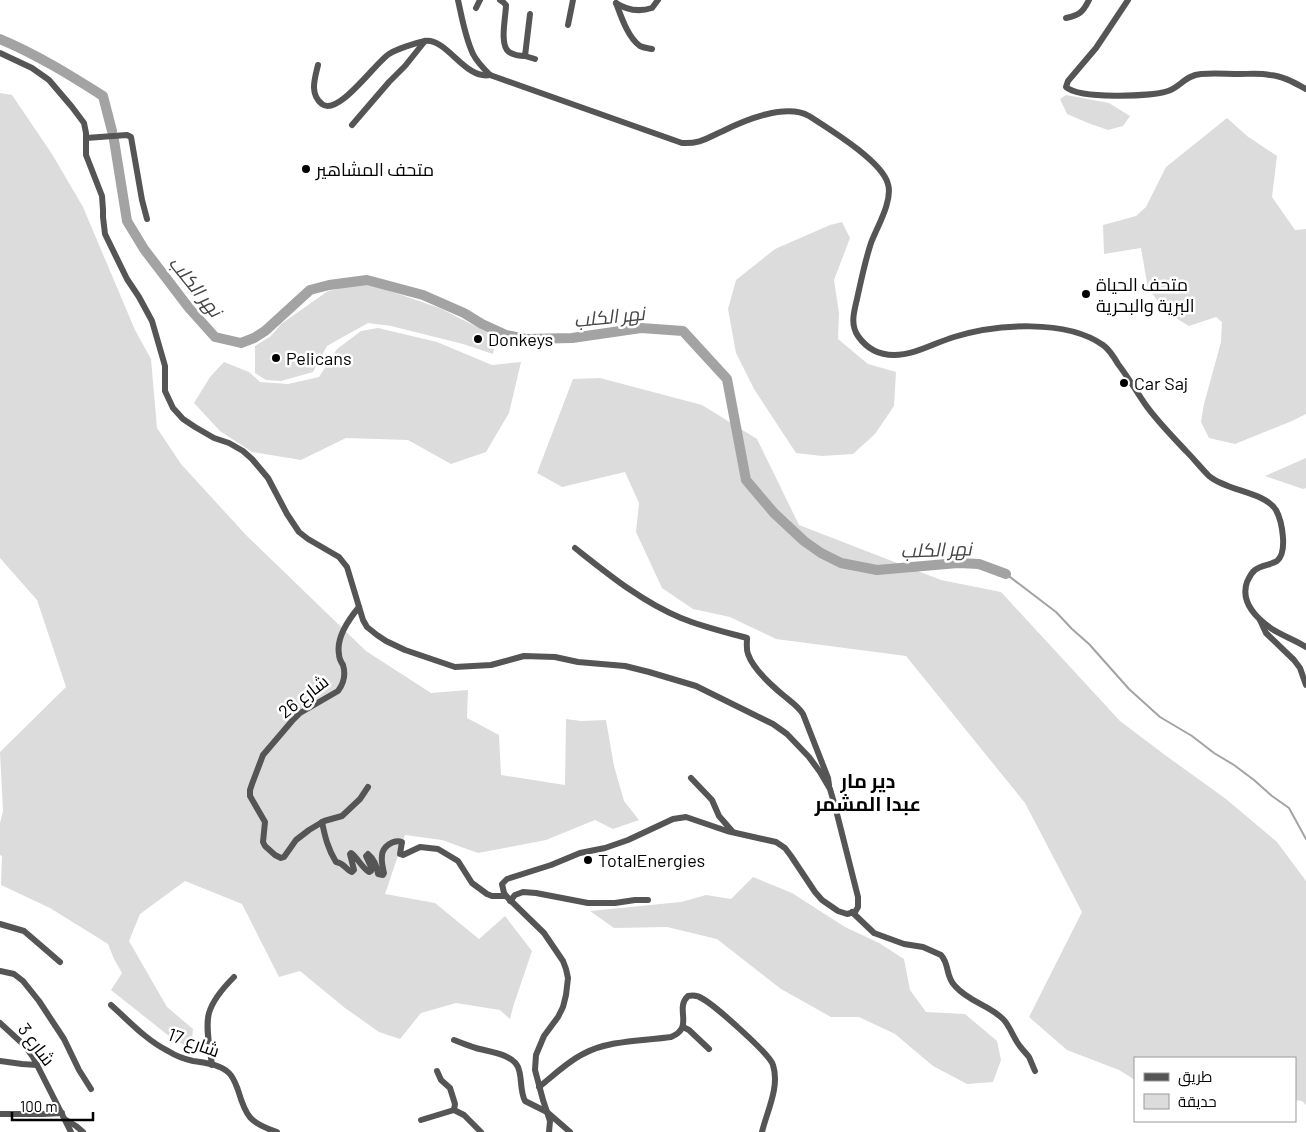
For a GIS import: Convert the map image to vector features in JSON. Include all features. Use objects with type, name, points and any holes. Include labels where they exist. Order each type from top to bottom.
[{"type":"street","points":[[458,0],[472,51],[490,75]]},
{"type":"street","points":[[476,8],[480,0]]},
{"type":"street","points":[[500,0],[506,5],[503,34],[505,47],[509,52],[535,59]]},
{"type":"street","points":[[568,25],[573,0]]},
{"type":"street","points":[[615,2],[627,9],[636,11],[652,8],[658,0]]},
{"type":"street","points":[[1066,18],[1082,12],[1089,0]]},
{"type":"street","points":[[1128,0],[1096,48],[1068,81],[1066,87],[1068,90],[1103,96],[1130,96],[1166,92],[1187,78],[1199,74],[1271,75],[1286,79],[1306,89]]},
{"type":"street","points":[[615,2],[634,41],[644,48],[652,49]]},
{"type":"street","points":[[525,56],[530,14]]},
{"type":"street","points":[[352,125],[388,82],[406,66],[425,41]]},
{"type":"street","points":[[318,65],[313,88],[319,102],[330,107],[342,101],[388,54],[425,41],[436,43],[481,76],[490,75],[682,143],[703,141],[757,117],[786,110],[805,114],[861,152],[878,168],[889,185],[887,203],[870,244],[854,312],[853,324],[866,347],[879,354],[894,355],[909,353],[955,337],[990,329],[1017,327],[1043,327],[1070,331],[1103,344],[1112,354],[1153,414],[1209,475],[1221,483],[1267,500],[1276,510],[1282,530],[1282,553],[1278,560],[1256,570],[1250,575],[1246,585],[1245,596],[1247,603],[1266,632],[1300,668],[1306,685]]},
{"type":"street","points":[[0,53],[32,68],[49,80],[86,127],[86,155],[102,196],[102,217],[105,234],[127,279],[139,296],[152,321],[165,366],[165,391],[173,408],[183,419],[195,427],[243,451],[261,469],[286,514],[299,532],[339,557],[348,567],[363,620],[367,627],[382,638],[405,650],[455,668],[491,665],[524,656],[555,657],[578,662],[625,666],[696,686],[763,718],[787,734],[809,757],[830,789]]},
{"type":"street","points":[[86,138],[125,135],[131,137],[147,219]]},
{"type":"street","points":[[550,1132],[550,1121],[535,1070],[536,1055],[544,1036],[563,1007],[568,978],[559,954],[544,933],[504,893],[502,884],[510,877],[543,868],[580,853],[605,848],[628,840],[673,819],[686,817],[733,832],[776,842],[791,856],[822,900],[838,911],[847,914],[854,912],[858,907],[858,898],[828,778],[803,714],[799,708],[768,682],[755,666],[746,649],[747,638],[712,629],[656,606],[642,598],[575,548]]},
{"type":"street","name":"شارع 26","points":[[359,607],[342,634],[339,645],[339,656],[345,673],[338,692],[300,713],[263,755],[250,790],[250,796],[266,822],[263,842],[265,846],[278,857],[285,856],[296,840],[322,822],[342,816],[360,799],[368,787]]},
{"type":"street","points":[[1258,618],[1272,629],[1306,647]]},
{"type":"street","points":[[691,778],[712,800],[719,816],[733,832]]},
{"type":"street","points":[[322,822],[327,846],[331,854],[336,862],[341,862],[350,872],[354,870],[350,858],[351,853],[365,870],[369,872],[372,869],[366,856],[370,855],[377,866],[378,874],[384,874],[383,852],[393,842],[399,841],[402,844],[401,854],[406,854],[420,847],[438,849],[458,861],[472,883],[492,896],[508,898],[523,892],[588,903],[615,904],[635,900],[648,900]]},
{"type":"street","points":[[852,912],[874,933],[904,944],[923,947],[941,955],[947,966],[950,980],[962,994],[1007,1023],[1035,1071]]},
{"type":"street","points":[[0,924],[24,931],[60,962]]},
{"type":"street","points":[[0,971],[14,974],[23,981],[39,1001],[64,1039],[79,1070],[91,1089]]},
{"type":"street","points":[[212,1064],[208,1025],[209,1014],[212,1005],[222,990],[234,977]]},
{"type":"street","points":[[539,1087],[573,1060],[589,1051],[612,1044],[671,1037],[678,1034],[683,1027],[683,1004],[685,999],[688,996],[698,997],[704,999],[723,1014],[769,1058],[774,1066],[774,1090],[762,1132]]},
{"type":"street","name":"شارع 17","points":[[111,1005],[149,1040],[168,1051],[182,1058],[212,1064],[230,1073],[245,1111],[252,1121],[277,1132]]},
{"type":"street","name":"شارع 3","points":[[0,1023],[24,1046],[37,1064],[71,1132]]},
{"type":"street","points":[[683,1027],[689,1030],[709,1049]]},
{"type":"street","points":[[454,1040],[511,1059],[519,1069],[521,1089],[525,1101],[547,1112],[570,1132]]},
{"type":"street","points":[[0,1061],[37,1064]]},
{"type":"street","points":[[437,1071],[441,1080],[450,1088],[455,1104],[454,1110]]},
{"type":"street","points":[[420,1120],[454,1110],[464,1115],[481,1132]]},
{"type":"street","points":[[0,1114],[64,1116],[83,1132]]},
{"type":"green space","points":[[0,93],[12,95],[52,154],[83,207],[135,330],[151,359],[157,428],[181,464],[246,535],[366,651],[431,693],[468,690],[467,718],[499,735],[501,775],[565,785],[566,719],[581,721],[606,720],[614,766],[624,801],[639,820],[613,829],[595,820],[546,840],[478,853],[442,840],[405,835],[385,894],[435,903],[479,939],[505,916],[532,951],[510,1019],[500,1010],[456,1003],[421,1013],[400,1039],[379,1032],[345,1008],[300,971],[279,977],[242,904],[185,881],[140,914],[129,941],[167,1007],[193,1029],[191,1048],[174,1040],[111,990],[122,973],[108,944],[50,908],[1,885],[0,823],[3,811],[0,752],[66,687],[37,600],[0,558]]},
{"type":"green space","points":[[1066,95],[1109,103],[1130,116],[1123,126],[1108,130],[1067,114],[1060,99]]},
{"type":"green space","points":[[1227,118],[1247,136],[1277,156],[1272,197],[1295,230],[1306,229],[1306,414],[1235,444],[1209,438],[1201,422],[1221,342],[1222,322],[1216,317],[1189,326],[1169,314],[1148,289],[1141,248],[1104,254],[1103,225],[1136,216],[1146,207],[1166,167]]},
{"type":"green space","points":[[842,222],[850,238],[834,280],[839,313],[838,339],[868,364],[896,372],[894,406],[875,434],[853,454],[822,456],[796,453],[754,389],[736,353],[728,309],[736,280],[775,249],[830,225]]},
{"type":"green space","points":[[367,283],[442,309],[496,336],[493,354],[463,344],[391,326],[368,323],[327,346],[313,372],[281,381],[266,380],[255,373],[255,346],[271,336],[281,324],[328,291]]},
{"type":"green space","points":[[378,328],[437,342],[492,365],[521,362],[509,413],[486,452],[451,464],[408,440],[346,438],[301,460],[252,452],[220,431],[194,403],[210,377],[224,362],[249,372],[260,382],[288,384],[319,377],[337,349],[361,331]]},
{"type":"green space","points":[[600,378],[702,405],[757,439],[799,525],[941,580],[1001,592],[1120,721],[1226,799],[1277,842],[1306,881],[1306,1105],[1302,1101],[1296,1100],[1296,1057],[1134,1057],[1134,1079],[1119,1070],[1067,1050],[1029,1017],[1082,912],[1025,803],[906,656],[776,639],[730,617],[693,609],[662,588],[636,532],[639,503],[625,472],[562,487],[537,473],[573,379]]},
{"type":"green space","points":[[1306,458],[1306,488],[1303,489],[1265,476]]},
{"type":"green space","points":[[753,877],[792,893],[845,927],[879,943],[904,959],[910,990],[926,1012],[965,1014],[997,1041],[1001,1060],[993,1082],[967,1084],[933,1066],[895,1034],[859,1017],[831,1017],[781,989],[717,939],[667,927],[614,928],[590,911],[681,902],[706,895],[731,899]]},
{"type":"waterway","name":"نهر الكلب","points":[[0,39],[40,58],[103,96],[112,131]]},
{"type":"waterway","name":"نهر الكلب","points":[[114,140],[127,221],[144,249],[189,308],[215,337],[241,343],[265,331],[310,290],[329,285],[367,280],[423,295],[464,313],[506,335],[526,339],[572,338],[641,328],[683,331],[727,379],[746,480],[774,513],[804,541],[821,553],[841,563],[877,570],[958,563],[979,564],[1006,574]]},
{"type":"waterway","points":[[1006,574],[1056,612],[1089,644],[1129,689],[1160,717],[1234,765],[1289,808],[1306,839]]},
{"type":"place","name":"متحف المشاهير","points":[[306,169]]},
{"type":"place","name":"متحف الحياة البرية والبحرية","points":[[1086,294]]},
{"type":"place","name":"Donkeys","points":[[478,339]]},
{"type":"place","name":"Pelicans","points":[[276,358]]},
{"type":"place","name":"Car Saj","points":[[1124,383]]},
{"type":"place","name":"TotalEnergies","points":[[588,860]]},
{"type":"district","name":"دير مار عبدا المشمر","points":[[868,792]]}]
